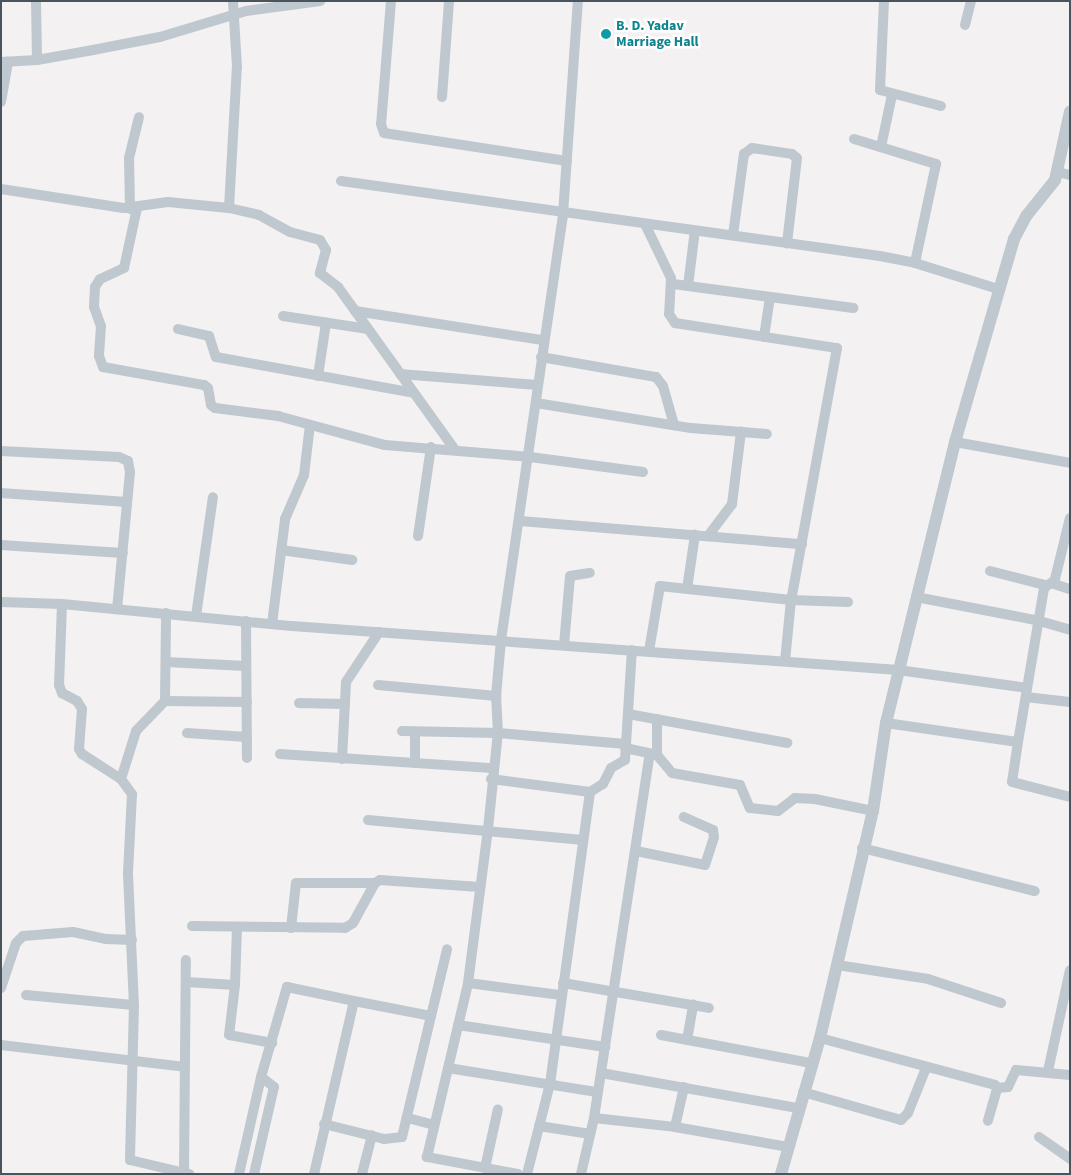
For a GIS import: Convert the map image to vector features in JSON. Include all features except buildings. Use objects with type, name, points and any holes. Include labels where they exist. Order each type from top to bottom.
[{"type":"street","points":[[36,1],[37,60]]},
{"type":"street","points":[[229,208],[237,67],[234,1]]},
{"type":"street","points":[[1,102],[5,62],[37,60],[160,37],[234,15],[284,4],[320,1]]},
{"type":"street","points":[[391,1],[381,124],[384,133],[567,160]]},
{"type":"street","points":[[442,97],[449,1]]},
{"type":"street","points":[[518,1174],[427,1157],[468,983],[488,829],[492,768],[498,733],[496,696],[501,640],[530,457],[543,340],[563,214],[578,1]]},
{"type":"street","points":[[884,1],[878,84],[881,92],[941,106]]},
{"type":"street","points":[[965,25],[971,1]]},
{"type":"street","points":[[881,147],[892,94]]},
{"type":"street","points":[[780,1174],[811,1063],[820,1038],[862,848],[873,811],[886,723],[898,670],[955,442],[998,289],[1020,227],[1057,179],[1070,112]]},
{"type":"street","points":[[139,117],[129,158],[134,208],[124,268],[100,279],[95,287],[94,307],[101,326],[101,364],[107,369],[204,385],[208,388],[211,404],[215,408],[267,414],[385,445],[431,447],[530,457],[644,472]]},
{"type":"street","points":[[854,139],[932,162],[936,166],[915,263]]},
{"type":"street","points":[[733,235],[744,154],[752,148],[797,158],[787,242]]},
{"type":"street","points":[[341,181],[563,214],[787,242],[915,263],[998,289]]},
{"type":"street","points":[[1,189],[134,208],[168,202],[229,208],[251,212],[290,232],[320,240],[326,250],[320,272],[335,283],[455,450]]},
{"type":"street","points":[[645,224],[673,284],[669,314],[675,323],[837,348],[802,544],[790,600],[785,662]]},
{"type":"street","points":[[688,286],[695,230]]},
{"type":"street","points":[[673,284],[853,308]]},
{"type":"street","points":[[764,337],[770,297]]},
{"type":"street","points":[[355,311],[543,340]]},
{"type":"street","points":[[283,316],[368,329]]},
{"type":"street","points":[[318,376],[326,323]]},
{"type":"street","points":[[178,329],[209,336],[216,357],[414,393]]},
{"type":"street","points":[[541,357],[656,377],[663,386],[674,426]]},
{"type":"street","points":[[400,374],[538,385]]},
{"type":"street","points":[[536,403],[674,426],[768,434]]},
{"type":"street","points":[[272,624],[286,519],[304,475],[310,425]]},
{"type":"street","points":[[708,536],[732,504],[741,432]]},
{"type":"street","points":[[955,442],[1070,463]]},
{"type":"street","points":[[418,536],[431,447]]},
{"type":"street","points":[[1,451],[125,458],[130,466],[117,609]]},
{"type":"street","points":[[1,493],[127,502]]},
{"type":"street","points":[[196,616],[213,497]]},
{"type":"street","points":[[1070,518],[1036,620],[1012,782],[1070,797]]},
{"type":"street","points":[[520,521],[802,544]]},
{"type":"street","points":[[687,589],[695,535]]},
{"type":"street","points":[[1,545],[123,553]]},
{"type":"street","points":[[281,550],[352,560]]},
{"type":"street","points":[[990,571],[1070,589]]},
{"type":"street","points":[[564,645],[570,576],[590,573]]},
{"type":"street","points":[[649,651],[660,586],[790,600],[848,602]]},
{"type":"street","points":[[916,597],[1036,620],[1070,630]]},
{"type":"street","points":[[1,602],[62,604],[272,624],[898,670],[1070,702]]},
{"type":"street","points":[[62,604],[59,685],[62,693],[78,701],[82,709],[79,749],[121,779],[128,786],[133,803],[128,874],[134,1005],[130,1160],[187,1173],[185,1067],[186,960]]},
{"type":"street","points":[[121,779],[136,730],[165,701],[166,613]]},
{"type":"street","points":[[246,621],[247,758]]},
{"type":"street","points":[[342,759],[348,676],[379,632]]},
{"type":"street","points":[[491,779],[590,792],[603,784],[611,768],[624,760],[632,650]]},
{"type":"street","points":[[166,662],[246,666]]},
{"type":"street","points":[[378,685],[496,696]]},
{"type":"street","points":[[165,701],[246,702]]},
{"type":"street","points":[[299,703],[345,704]]},
{"type":"street","points":[[628,714],[787,743]]},
{"type":"street","points":[[581,1174],[594,1118],[636,851],[654,755],[657,719]]},
{"type":"street","points":[[886,723],[1018,742]]},
{"type":"street","points":[[402,731],[498,733],[626,746],[654,755],[672,773],[740,785],[750,808],[778,811],[795,798],[815,799],[873,811]]},
{"type":"street","points":[[415,732],[415,763]]},
{"type":"street","points":[[187,733],[247,737]]},
{"type":"street","points":[[280,754],[492,768]]},
{"type":"street","points":[[526,1174],[550,1084],[590,792]]},
{"type":"street","points":[[636,851],[705,865],[712,830],[684,817]]},
{"type":"street","points":[[368,820],[488,829],[583,840]]},
{"type":"street","points":[[862,848],[1035,891]]},
{"type":"street","points":[[291,928],[296,883],[375,883],[383,880],[480,887]]},
{"type":"street","points":[[192,926],[291,928],[350,926],[375,883]]},
{"type":"street","points":[[237,927],[235,985],[229,1036],[272,1043]]},
{"type":"street","points":[[1,988],[16,943],[23,936],[68,932],[106,940],[132,940]]},
{"type":"street","points":[[324,1124],[400,1139],[408,1118],[446,949]]},
{"type":"street","points":[[837,965],[928,979],[1000,1003]]},
{"type":"street","points":[[1048,1071],[1070,970]]},
{"type":"street","points":[[186,982],[235,985]]},
{"type":"street","points":[[468,983],[561,995]]},
{"type":"street","points":[[563,983],[709,1008]]},
{"type":"street","points":[[239,1174],[261,1077],[287,987],[431,1016]]},
{"type":"street","points":[[26,995],[134,1005]]},
{"type":"street","points":[[314,1174],[324,1124],[354,1001]]},
{"type":"street","points":[[687,1040],[693,1005]]},
{"type":"street","points":[[458,1026],[605,1047]]},
{"type":"street","points":[[661,1035],[811,1063]]},
{"type":"street","points":[[820,1038],[997,1088],[1008,1087],[1016,1070],[1048,1071],[1070,1075]]},
{"type":"street","points":[[1,1045],[185,1067]]},
{"type":"street","points":[[448,1068],[597,1092]]},
{"type":"street","points":[[803,1092],[901,1120],[908,1114],[926,1068]]},
{"type":"street","points":[[601,1073],[798,1108]]},
{"type":"street","points":[[254,1174],[274,1087],[261,1077]]},
{"type":"street","points":[[676,1127],[684,1087]]},
{"type":"street","points":[[988,1121],[997,1088]]},
{"type":"street","points":[[485,1168],[498,1108]]},
{"type":"street","points":[[408,1118],[434,1125]]},
{"type":"street","points":[[594,1118],[676,1127],[789,1147]]},
{"type":"street","points":[[539,1126],[590,1134]]},
{"type":"street","points":[[362,1174],[372,1135]]},
{"type":"street","points":[[1039,1137],[1070,1160]]},
{"type":"place","name":"B. D. Yadav Marriage Hall","points":[[606,34]]}]
